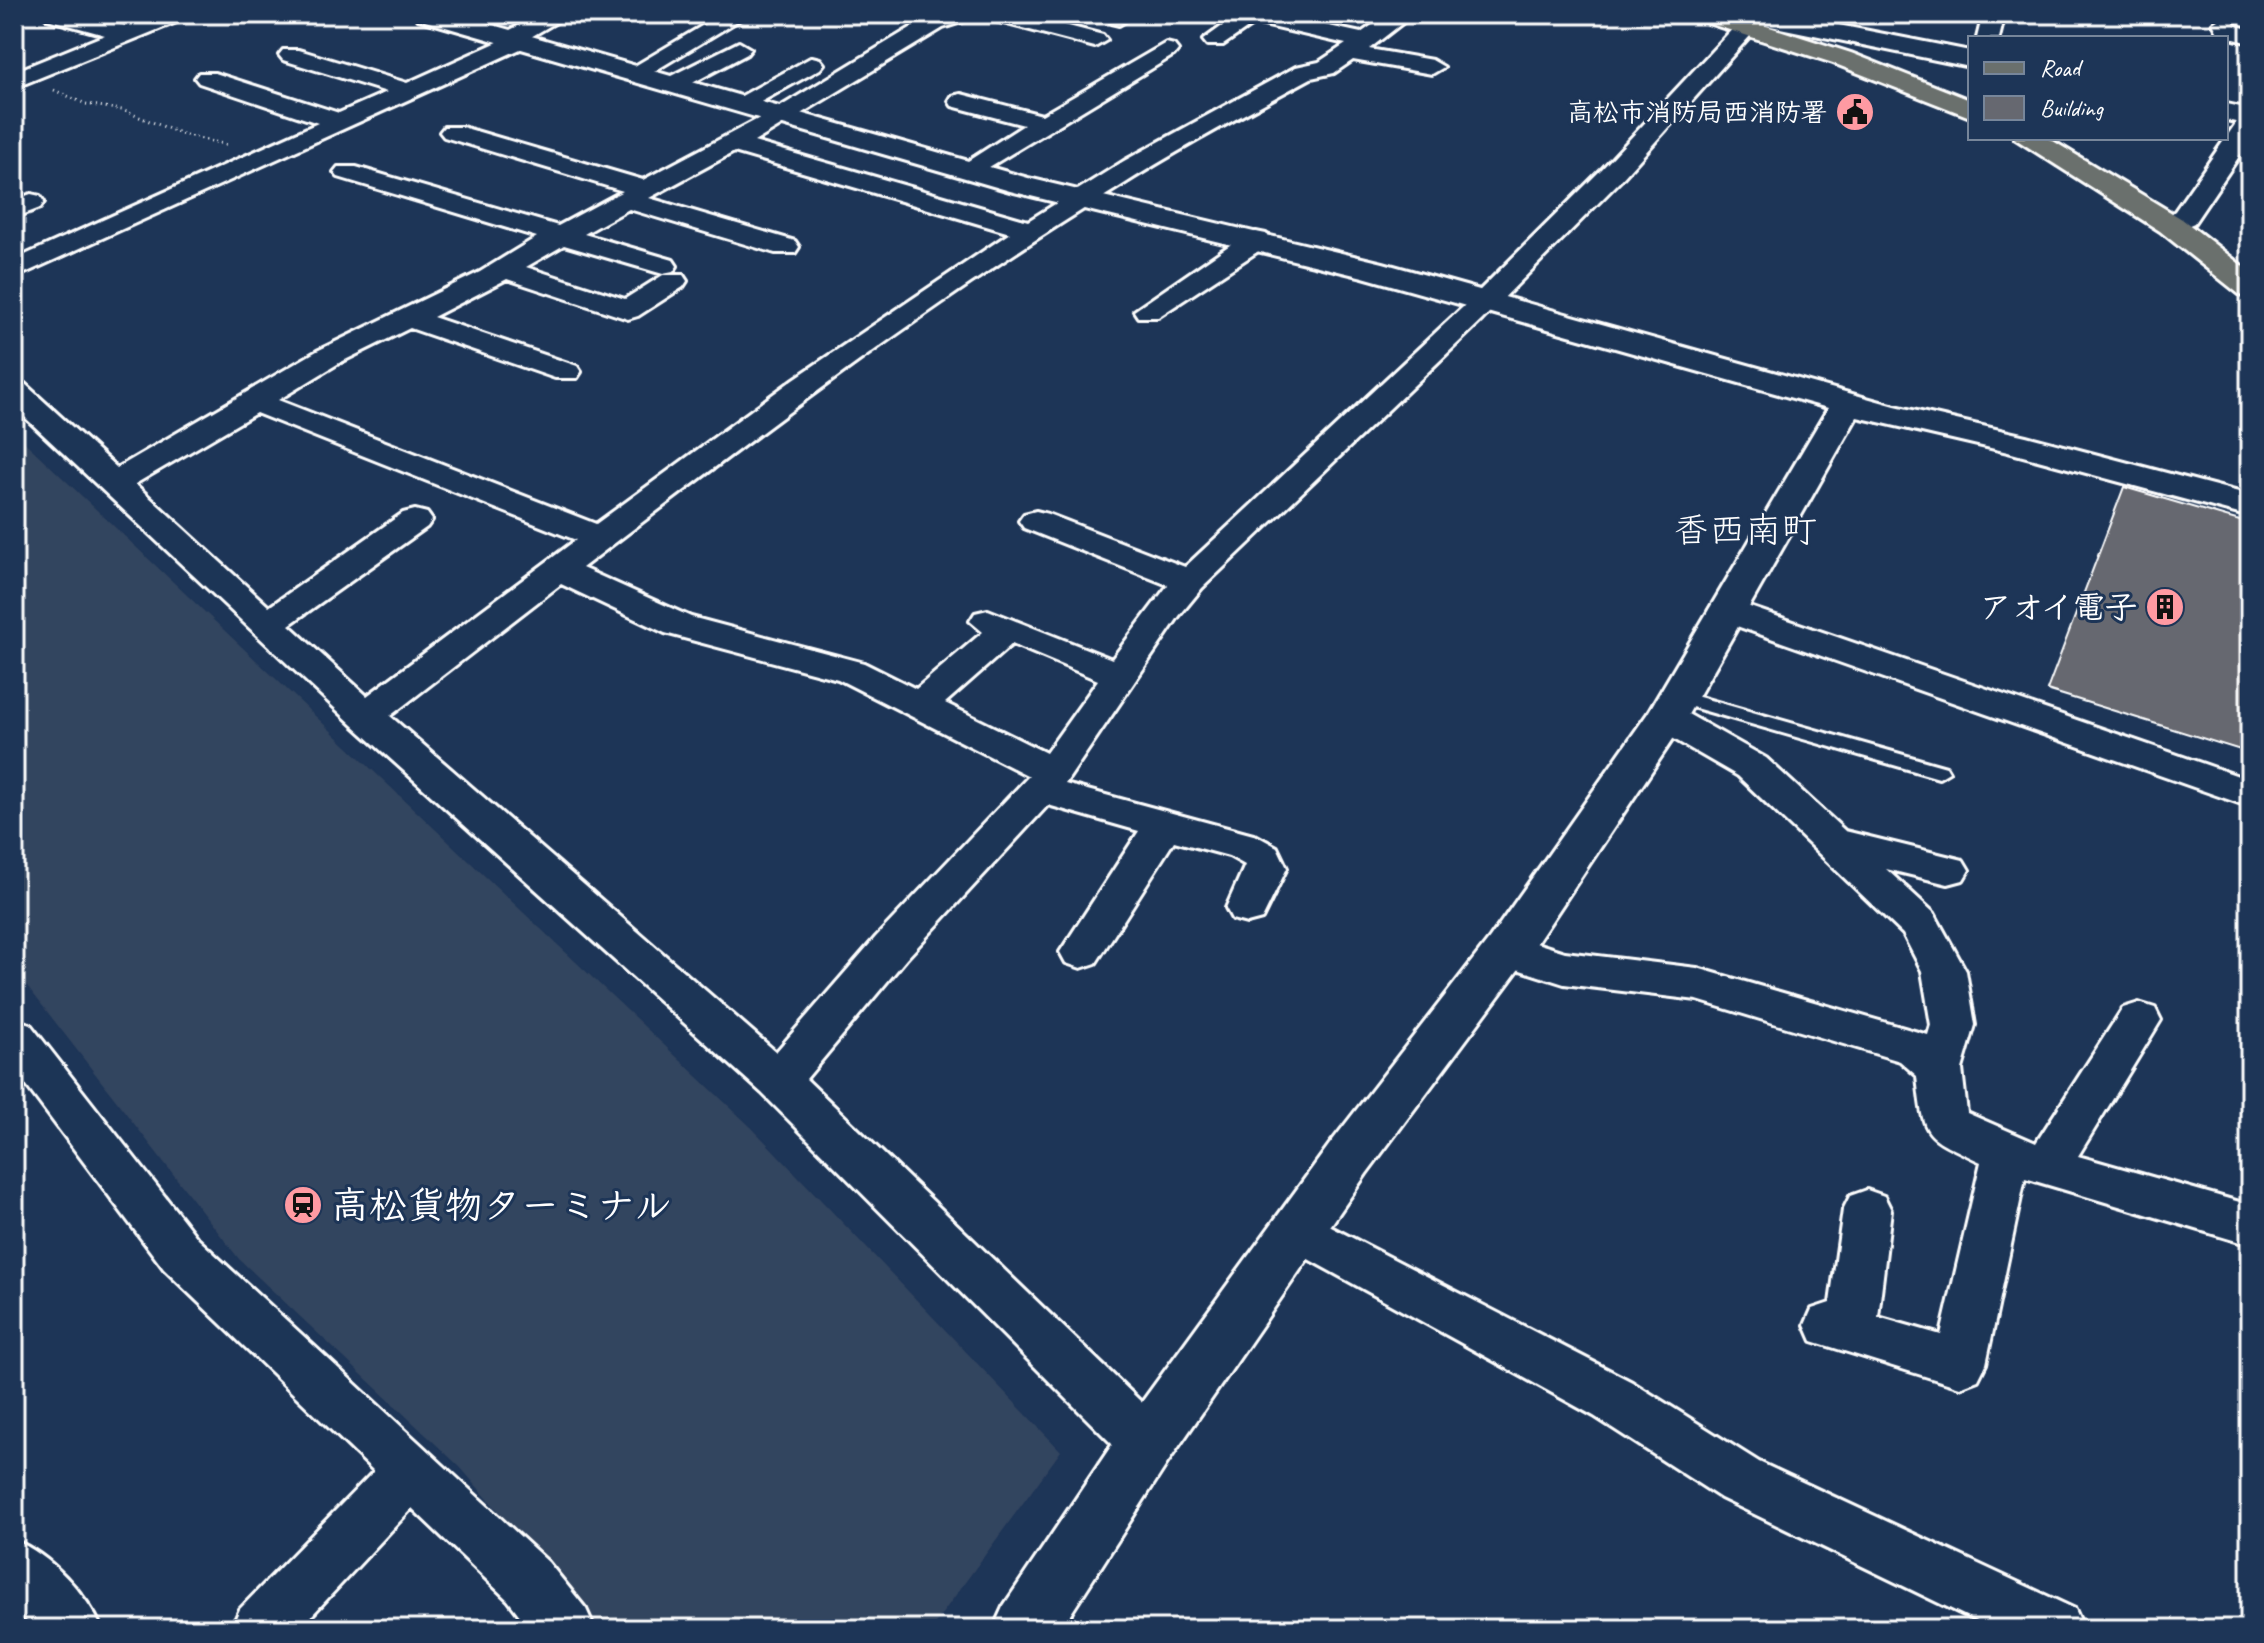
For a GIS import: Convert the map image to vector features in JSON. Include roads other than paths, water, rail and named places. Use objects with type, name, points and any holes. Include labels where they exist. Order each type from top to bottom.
[{"type":"main road","points":[[1706,14],[1754,19],[1968,108]]},
{"type":"main road","points":[[2031,140],[2171,225],[2250,287]]},
{"type":"street","points":[[55,14],[124,33]]},
{"type":"street","points":[[19,80],[124,33],[176,14]]},
{"type":"street","points":[[427,14],[967,170],[1256,240],[1484,300],[1848,403],[2250,506]]},
{"type":"street","points":[[14,270],[412,92],[559,14]]},
{"type":"street","points":[[113,484],[328,357],[504,269],[635,194],[784,115],[935,23],[963,14]]},
{"type":"street","points":[[996,14],[1095,40]]},
{"type":"street","points":[[366,716],[729,440],[1032,231],[1080,199],[1304,72],[1326,68],[1403,14]]},
{"type":"street","points":[[1988,36],[1994,14]]},
{"type":"street","points":[[1215,40],[1247,15],[1432,67]]},
{"type":"street","points":[[635,73],[725,16]]},
{"type":"street","points":[[778,1080],[891,948],[1046,781],[1166,609],[1190,581],[1611,175],[1754,19],[1968,59]]},
{"type":"street","points":[[2224,23],[2227,30],[2250,36]]},
{"type":"street","points":[[673,84],[739,49]]},
{"type":"street","points":[[967,170],[1166,50]]},
{"type":"street","points":[[291,55],[412,92]]},
{"type":"street","points":[[741,103],[812,64]]},
{"type":"street","points":[[1326,68],[1363,79]]},
{"type":"street","points":[[207,78],[341,122]]},
{"type":"street","points":[[961,101],[1045,123]]},
{"type":"street","points":[[2171,225],[2185,217],[2250,119],[2228,113]]},
{"type":"street","points":[[453,132],[785,247]]},
{"type":"street","points":[[731,143],[1032,231]]},
{"type":"street","points":[[347,172],[531,229],[564,236],[668,274],[628,310],[504,269]]},
{"type":"street","points":[[1148,311],[1256,240]]},
{"type":"street","points":[[408,318],[566,372]]},
{"type":"street","points":[[14,390],[366,716],[778,1080],[1147,1443]]},
{"type":"street","points":[[254,401],[601,538]]},
{"type":"street","points":[[1025,1629],[1147,1443],[1298,1230],[1507,950],[1672,708],[1848,403]]},
{"type":"street","points":[[268,624],[415,520]]},
{"type":"street","points":[[1036,521],[1190,581]]},
{"type":"street","points":[[558,570],[678,625],[851,671],[920,705],[1046,781],[1164,825],[1243,846],[1263,857],[1266,868],[1247,908]]},
{"type":"street","points":[[1727,610],[2250,794]]},
{"type":"street","points":[[920,705],[998,625],[1120,676]]},
{"type":"street","points":[[1672,708],[1752,767],[1837,843],[1919,924],[1944,971],[1953,1025],[1939,1069],[1945,1123],[2027,1159],[2210,1216],[2250,1225]]},
{"type":"street","points":[[1081,952],[1164,825]]},
{"type":"street","points":[[1837,843],[1948,870]]},
{"type":"street","points":[[1507,950],[1564,968],[1697,984],[1915,1048],[1939,1069]]},
{"type":"street","points":[[1867,1210],[1841,1328],[1960,1364],[2027,1159],[2139,1020]]},
{"type":"street","points":[[14,1036],[181,1254],[413,1469],[528,1581],[566,1629]]},
{"type":"street","points":[[1298,1230],[1613,1399],[1740,1480],[2055,1629]]},
{"type":"street","points":[[260,1629],[413,1469]]},
{"type":"street","points":[[14,1567],[73,1629]]},
{"type":"lane","points":[[1672,708],[1939,772]]},
{"type":"place","name":"高松市消防局西消防署","points":[[1855,112]]},
{"type":"place","name":"アオイ電子","points":[[2165,607]]},
{"type":"place","name":"高松貨物ターミナル","points":[[303,1205]]},
{"type":"district","name":"香西南町","points":[[1745,530]]}]
